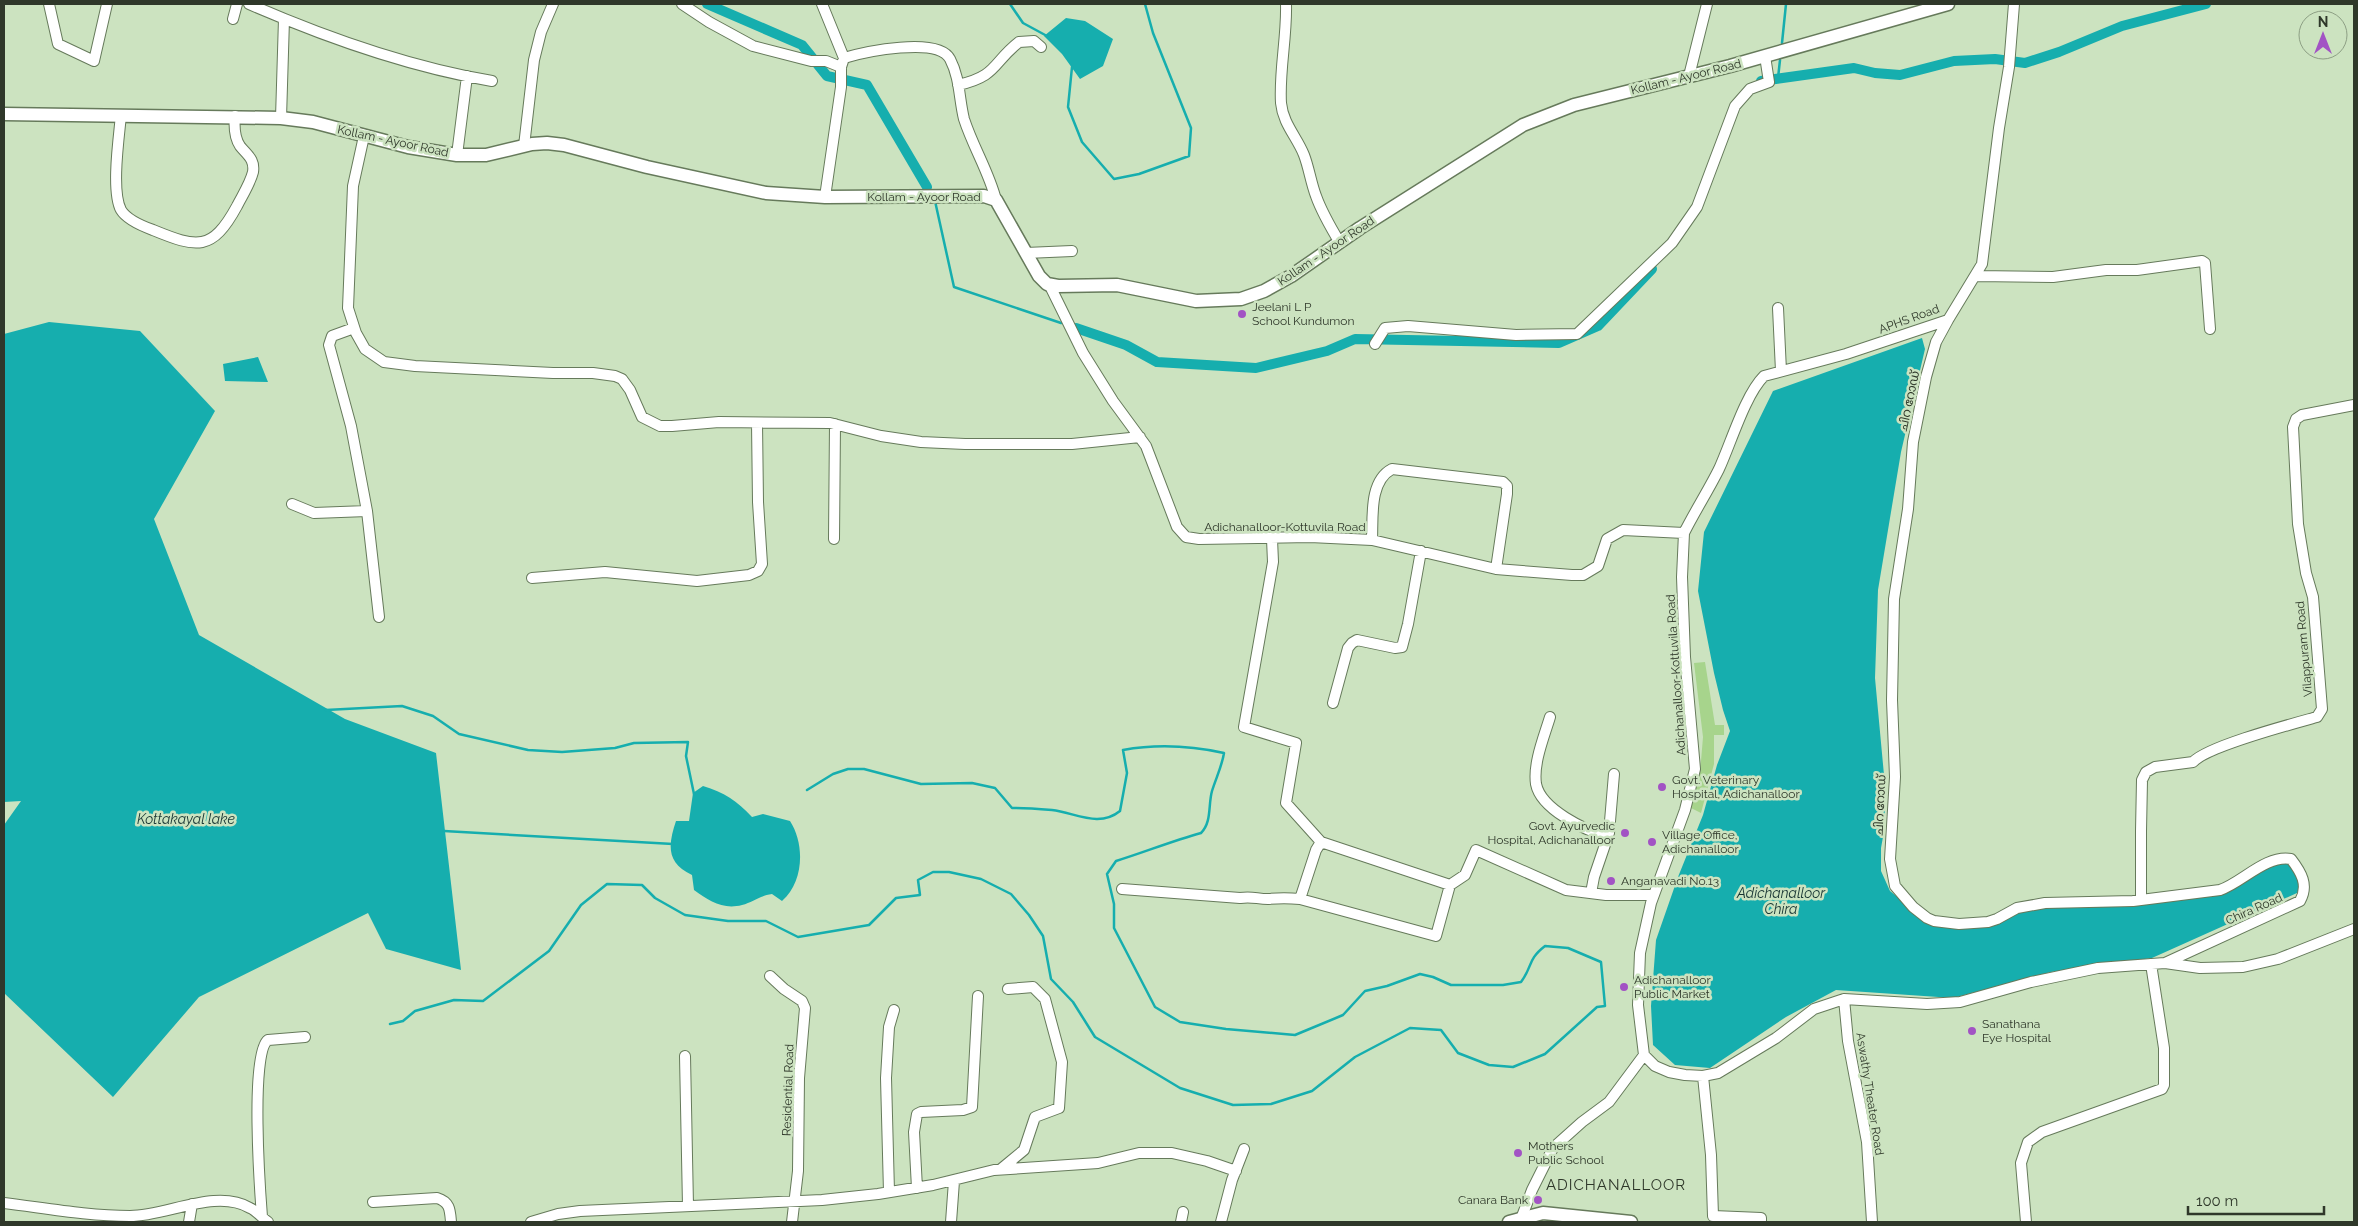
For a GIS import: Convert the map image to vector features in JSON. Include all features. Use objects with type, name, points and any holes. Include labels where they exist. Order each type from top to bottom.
[{"type":"main road","name":"Kollam - Ayoor Road","points":[[4,114],[281,118],[313,122],[364,136],[457,155],[486,155],[547,143],[564,145],[647,167],[766,193],[825,197],[984,196],[996,200],[1039,276],[1049,284],[1058,286],[1117,285],[1196,301],[1242,299],[1264,291],[1523,125],[1574,105],[1765,56],[1948,4]]},
{"type":"main road","points":[[1515,1220],[1543,1213],[1631,1222]]},
{"type":"street","points":[[49,4],[58,44],[94,61],[107,4]]},
{"type":"street","points":[[232,19],[237,4]]},
{"type":"street","points":[[249,4],[371,51],[492,81]]},
{"type":"street","points":[[524,146],[534,60],[541,32],[553,4]]},
{"type":"street","points":[[682,4],[709,22],[754,46],[815,61],[843,62],[878,49],[933,49],[947,55],[958,85],[964,117],[993,186],[996,200]]},
{"type":"street","points":[[822,4],[843,62],[825,197]]},
{"type":"street","points":[[1286,4],[1287,32],[1281,86],[1284,115],[1292,135],[1304,155],[1316,197],[1327,223],[1340,243]]},
{"type":"street","points":[[1689,76],[1707,4]]},
{"type":"street","name":"APHS Road","points":[[1684,533],[1718,471],[1756,384],[1764,376],[1846,354],[1948,320],[1976,276],[1982,264],[1999,128],[2009,67],[2014,4]]},
{"type":"street","points":[[281,118],[284,19]]},
{"type":"street","points":[[958,85],[974,82],[988,75],[1019,42],[1034,41],[1041,47]]},
{"type":"street","points":[[1375,344],[1386,328],[1408,326],[1516,335],[1576,334],[1672,243],[1698,207],[1735,106],[1750,89],[1769,82],[1765,56]]},
{"type":"street","points":[[457,155],[467,76]]},
{"type":"street","points":[[121,115],[117,176],[118,200],[122,212],[137,224],[193,244],[209,241],[220,232],[235,209],[252,172],[253,162],[249,153],[240,146],[235,134],[235,116]]},
{"type":"street","points":[[364,136],[354,186],[348,308],[354,328],[365,349],[384,362],[506,372],[593,372],[615,376],[622,379],[630,390],[642,417],[660,426],[719,422],[836,424],[880,436],[921,442],[987,445],[1082,443],[1140,438]]},
{"type":"street","points":[[1026,253],[1072,251]]},
{"type":"street","points":[[1976,276],[2052,277],[2106,270],[2137,270],[2202,261],[2206,270],[2210,329]]},
{"type":"street","name":"Adichanalloor-Kottuvila Road","points":[[1049,284],[1082,353],[1113,401],[1146,446],[1181,534],[1186,537],[1199,539],[1346,537],[1372,540],[1496,570],[1584,575],[1598,566],[1607,539],[1623,530],[1684,533],[1682,577],[1685,657],[1695,768],[1685,810],[1654,895],[1640,953],[1638,1005],[1644,1055]]},
{"type":"street","points":[[1778,308],[1781,371]]},
{"type":"street","name":"ചിറ റോഡ്","points":[[1948,320],[1936,342],[1926,377],[1913,442],[1908,509],[1894,599],[1892,700],[1895,776],[1890,858],[1895,886],[1912,907],[1934,921],[1959,924],[1988,922],[2017,908],[2045,903],[2141,900],[2220,890],[2233,885],[2258,868],[2280,857]]},
{"type":"street","points":[[354,328],[332,336],[329,346],[351,426],[367,511],[378,617]]},
{"type":"street","name":"Vilappuram Road","points":[[2141,900],[2142,789],[2146,772],[2155,767],[2193,762],[2199,756],[2221,747],[2318,718],[2322,709],[2312,597],[2298,524],[2293,427],[2296,419],[2302,414],[2354,405]]},
{"type":"street","points":[[532,578],[605,572],[697,581],[749,575],[758,570],[762,564],[758,502],[757,423]]},
{"type":"street","points":[[834,539],[836,424]]},
{"type":"street","points":[[1372,540],[1378,483],[1385,473],[1392,469],[1503,482],[1508,486],[1496,570]]},
{"type":"street","points":[[292,504],[314,513],[367,511]]},
{"type":"street","points":[[1272,538],[1269,585],[1244,728],[1296,743],[1286,803],[1321,842],[1450,885]]},
{"type":"street","points":[[1333,703],[1348,648],[1354,641],[1395,648],[1402,647],[1421,551]]},
{"type":"street","points":[[1550,717],[1536,768],[1536,786],[1558,812],[1584,830],[1608,837]]},
{"type":"street","points":[[1591,893],[1594,877],[1608,837],[1614,774]]},
{"type":"street","points":[[1300,899],[1316,850],[1321,842]]},
{"type":"street","points":[[1122,889],[1240,898],[1252,896],[1267,899],[1279,897],[1300,899],[1436,936],[1450,885],[1465,874],[1476,850],[1566,890],[1591,893],[1654,895]]},
{"type":"street","name":"Chira Road","points":[[2166,963],[2300,901],[2304,894],[2304,880],[2291,859],[2280,857]]},
{"type":"street","points":[[1515,1220],[1552,1148],[1609,1102],[1644,1055],[1655,1066],[1669,1072],[1703,1076],[1718,1073],[1736,1063],[1776,1038],[1814,1009],[1844,999],[1926,1004],[1960,1002],[2031,982],[2098,968],[2166,963],[2200,968],[2243,967],[2278,959],[2354,929]]},
{"type":"street","points":[[2026,1222],[2021,1163],[2028,1142],[2042,1132],[2162,1090],[2164,1085],[2164,1048],[2151,964]]},
{"type":"street","name":"Residential Road","points":[[770,976],[784,989],[802,1001],[804,1008],[799,1078],[798,1171],[792,1222]]},
{"type":"street","points":[[1001,1169],[1024,1150],[1035,1116],[1058,1108],[1062,1062],[1045,999],[1033,987],[1008,989]]},
{"type":"street","points":[[917,1188],[914,1132],[917,1114],[921,1112],[963,1110],[972,1107],[978,996]]},
{"type":"street","name":"Aswathy Theater Road","points":[[1844,999],[1851,1062],[1867,1142],[1872,1222]]},
{"type":"street","points":[[889,1192],[886,1078],[889,1027],[894,1010]]},
{"type":"street","points":[[265,1221],[257,1120],[261,1049],[268,1040],[305,1037]]},
{"type":"street","points":[[685,1056],[688,1206]]},
{"type":"street","points":[[1703,1076],[1713,1216],[1754,1216],[1761,1218],[1761,1222]]},
{"type":"street","points":[[1221,1222],[1244,1149]]},
{"type":"street","points":[[531,1222],[558,1214],[580,1211],[794,1201],[889,1192],[954,1181],[1001,1169],[1098,1163],[1139,1153],[1172,1153],[1207,1161],[1236,1171]]},
{"type":"street","points":[[951,1222],[954,1181]]},
{"type":"street","points":[[372,1202],[437,1198],[449,1205],[451,1222]]},
{"type":"street","points":[[4,1203],[128,1219],[157,1214],[192,1204],[212,1201],[232,1202],[249,1207],[265,1221]]},
{"type":"street","points":[[189,1222],[192,1204]]},
{"type":"green space","points":[[1705,662],[1715,725],[1724,725],[1724,735],[1714,735],[1714,764],[1701,813],[1691,808],[1700,773],[1703,737],[1694,663]]},
{"type":"water","points":[[1066,18],[1085,21],[1113,39],[1103,66],[1080,79],[1062,54],[1044,36]]},
{"type":"water","name":"Kottakayal lake","points":[[49,322],[140,331],[215,411],[154,519],[199,635],[345,719],[436,753],[461,970],[386,949],[368,913],[199,997],[113,1097],[4,993],[4,825],[21,801],[4,802],[4,334]]},
{"type":"water","name":"Adichanalloor Chira","points":[[1922,338],[1925,349],[1901,452],[1878,590],[1875,678],[1884,775],[1885,826],[1881,848],[1881,871],[1890,891],[1919,915],[1943,927],[2024,910],[2221,894],[2281,859],[2290,865],[2301,885],[2297,893],[2152,958],[2051,972],[1953,998],[1836,990],[1786,1017],[1710,1068],[1675,1065],[1653,1045],[1651,1006],[1656,940],[1678,877],[1703,815],[1717,765],[1730,731],[1714,673],[1698,591],[1704,532],[1773,391]]},
{"type":"water","points":[[258,357],[268,382],[225,381],[223,364]]},
{"type":"water","points":[[703,786],[730,798],[752,817],[763,814],[790,821],[798,841],[800,863],[795,884],[782,901],[772,894],[742,905],[729,906],[716,904],[694,890],[692,875],[677,865],[673,859],[671,838],[676,821],[689,821],[693,793]]},
{"type":"waterway","points":[[707,4],[802,45],[827,76],[867,85],[927,187]]},
{"type":"waterway","points":[[1010,4],[1023,23],[1047,36]]},
{"type":"waterway","points":[[1072,67],[1068,107],[1082,142],[1114,179],[1139,174],[1189,156],[1191,128],[1153,33],[1145,4]]},
{"type":"waterway","points":[[1782,43],[1786,4]]},
{"type":"waterway","points":[[1761,81],[1854,68],[1875,73],[1900,75],[1954,61],[1995,59],[2025,63],[2059,52],[2122,26],[2206,4]]},
{"type":"waterway","points":[[1778,78],[1780,60]]},
{"type":"waterway","points":[[935,201],[954,287],[1061,323]]},
{"type":"waterway","points":[[1076,328],[1126,345],[1157,362],[1256,368],[1327,351],[1355,339],[1559,343],[1598,326],[1652,269]]},
{"type":"waterway","points":[[326,710],[402,706],[433,716],[459,734],[528,750],[562,752],[615,748],[634,743],[688,742],[686,756],[694,794]]},
{"type":"waterway","points":[[390,1024],[403,1021],[415,1011],[454,1000],[483,1001],[549,951],[581,905],[607,884],[642,885],[655,898],[685,915],[728,921],[766,921],[798,937],[869,925],[896,898],[920,895],[918,880],[933,872],[949,872],[981,879],[1011,894],[1029,915],[1043,936],[1051,979],[1073,1002],[1095,1037],[1180,1088],[1233,1105],[1271,1104],[1312,1091],[1355,1057],[1410,1028],[1441,1030],[1458,1053],[1489,1065],[1513,1067],[1545,1054],[1597,1007],[1605,1006],[1601,962],[1568,948],[1545,946],[1535,955],[1521,982],[1503,985],[1451,985],[1433,977],[1420,974],[1387,986],[1365,991],[1343,1015],[1295,1035],[1226,1029],[1180,1022],[1155,1007],[1114,928],[1114,904],[1107,874],[1116,861],[1201,833],[1207,824],[1212,791],[1224,753],[1174,747],[1148,747],[1123,750],[1127,773],[1120,811],[1112,816],[1096,819],[1052,810],[1012,808],[995,788],[972,783],[921,784],[864,769],[848,769],[833,774],[807,790]]},
{"type":"waterway","points":[[444,831],[673,844]]},
{"type":"place","name":"Jeelani L P School Kundumon","points":[[1242,314]]},
{"type":"place","name":"Govt. Veterinary Hospital, Adichanalloor","points":[[1662,787]]},
{"type":"place","name":"Govt. Ayurvedic Hospital, Adichanalloor","points":[[1625,833]]},
{"type":"place","name":"Village Office, Adichanalloor","points":[[1652,842]]},
{"type":"place","name":"Anganavadi No.13","points":[[1611,881]]},
{"type":"place","name":"Adichanalloor Public Market","points":[[1624,987]]},
{"type":"place","name":"Sanathana Eye Hospital","points":[[1972,1031]]},
{"type":"place","name":"Mothers Public School","points":[[1518,1153]]},
{"type":"place","name":"Canara Bank","points":[[1538,1200]]},
{"type":"district","name":"ADICHANALLOOR","points":[[1616,1185]]}]
